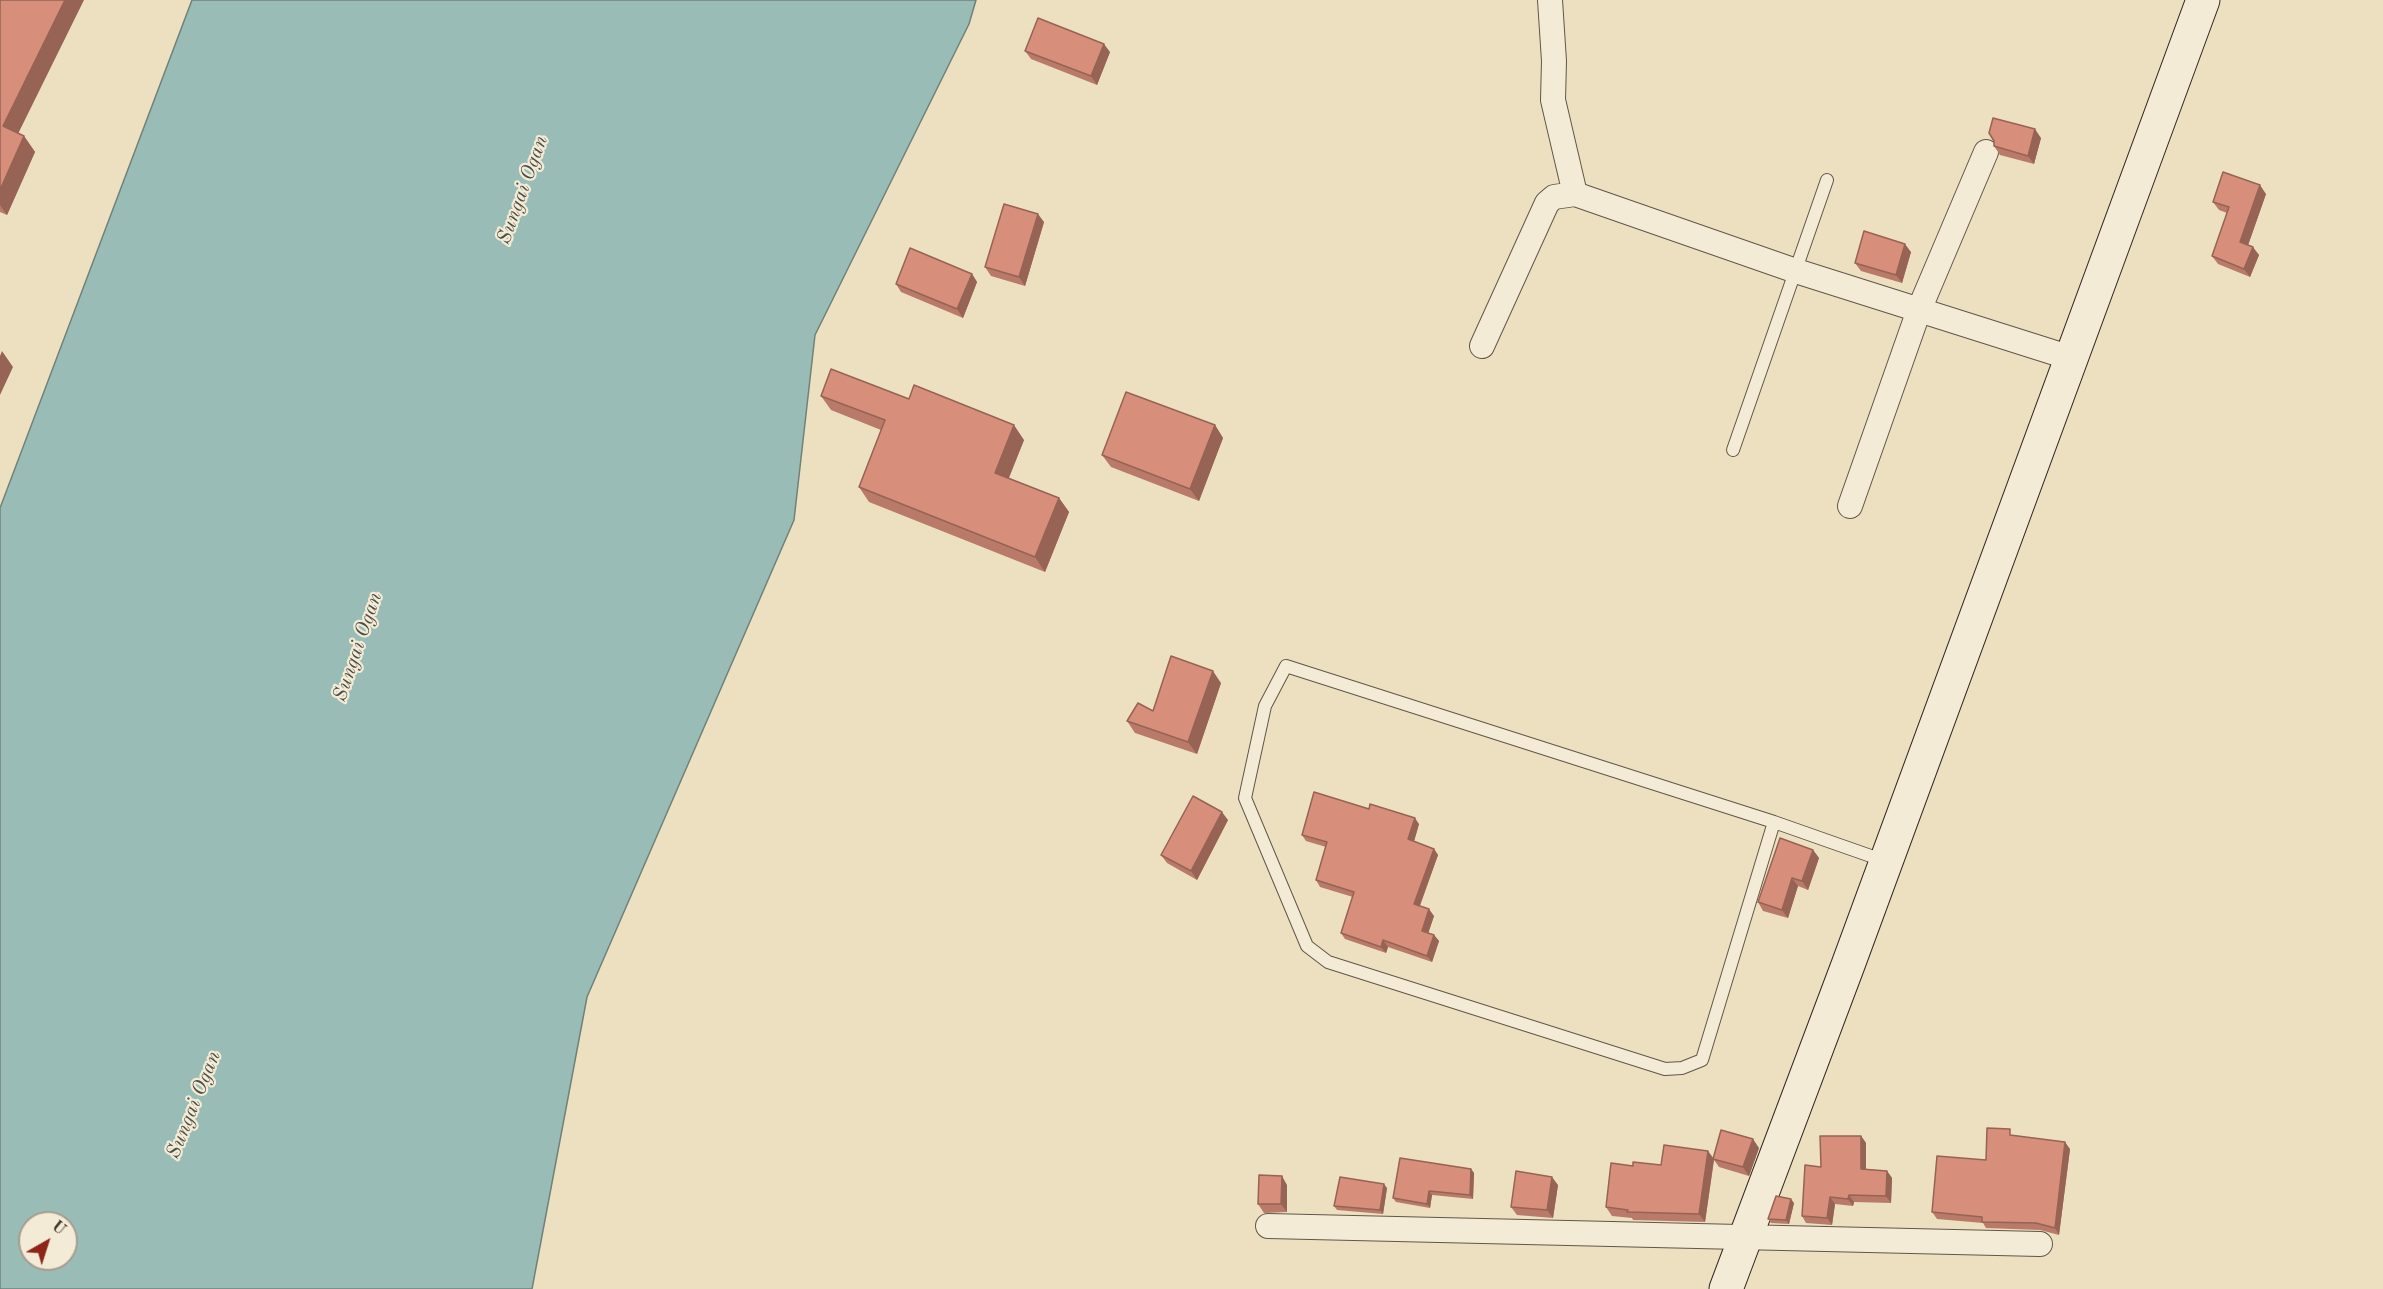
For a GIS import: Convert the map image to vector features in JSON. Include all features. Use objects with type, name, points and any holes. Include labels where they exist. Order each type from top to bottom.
[{"type":"street","points":[[1550,0],[1554,61],[1553,100],[1575,194]]},
{"type":"street","points":[[1726,1289],[1748,1236],[2203,0]]},
{"type":"street","points":[[1850,506],[1919,310],[1986,152]]},
{"type":"street","points":[[1482,346],[1544,208],[1554,197],[1575,194],[1796,271],[2072,358]]},
{"type":"street","points":[[1268,1226],[2040,1244]]},
{"type":"lane","points":[[1733,450],[1827,180]]},
{"type":"lane","points":[[1774,822],[1702,1060],[1682,1068],[1665,1069],[1328,962],[1307,946],[1245,798],[1265,706],[1286,666],[1774,822],[1886,862]]},
{"type":"water","name":"Sungai Ogan","points":[[192,0],[976,0],[969,24],[815,335],[794,520],[587,997],[532,1289],[0,1289],[0,508]]},
{"type":"building","points":[[0,0],[65,0],[3,126],[24,136],[0,190]]},
{"type":"building","points":[[1038,18],[1104,44],[1091,76],[1025,51]]},
{"type":"building","points":[[1993,118],[2035,129],[2028,156],[1994,146],[1989,133]]},
{"type":"building","points":[[2223,172],[2260,185],[2240,242],[2253,247],[2244,269],[2212,256],[2229,207],[2213,202]]},
{"type":"building","points":[[1004,204],[1038,214],[1019,277],[985,267]]},
{"type":"building","points":[[1864,231],[1905,244],[1896,275],[1855,263]]},
{"type":"building","points":[[910,248],[972,274],[957,309],[896,284]]},
{"type":"building","points":[[831,369],[909,399],[914,385],[1014,425],[995,473],[1059,498],[1035,557],[859,487],[885,420],[821,396]]},
{"type":"building","points":[[1126,392],[1215,425],[1190,489],[1102,455]]},
{"type":"building","points":[[1171,656],[1213,671],[1188,742],[1127,721],[1138,703],[1153,711]]},
{"type":"building","points":[[1314,792],[1369,809],[1370,804],[1415,818],[1408,839],[1434,849],[1414,904],[1429,909],[1422,931],[1434,935],[1427,956],[1383,940],[1381,947],[1341,933],[1354,892],[1316,880],[1327,842],[1302,835]]},
{"type":"building","points":[[1193,796],[1222,812],[1191,871],[1161,855]]},
{"type":"building","points":[[1780,838],[1813,850],[1802,881],[1792,878],[1782,910],[1758,902]]},
{"type":"building","points":[[1987,1128],[2010,1129],[2010,1135],[2065,1142],[2055,1228],[2036,1223],[1982,1222],[1982,1217],[1932,1212],[1937,1156],[1986,1160]]},
{"type":"building","points":[[1721,1130],[1753,1139],[1743,1167],[1713,1159]]},
{"type":"building","points":[[1820,1136],[1861,1136],[1861,1169],[1887,1171],[1886,1196],[1849,1195],[1848,1199],[1830,1197],[1827,1218],[1802,1216],[1805,1165],[1821,1167]]},
{"type":"building","points":[[1664,1145],[1708,1151],[1699,1214],[1627,1212],[1628,1210],[1606,1207],[1611,1163],[1633,1166],[1633,1162],[1661,1165]]},
{"type":"building","points":[[1400,1158],[1471,1169],[1470,1195],[1429,1191],[1427,1204],[1393,1198]]},
{"type":"building","points":[[1516,1171],[1552,1177],[1547,1210],[1511,1207]]},
{"type":"building","points":[[1259,1175],[1282,1176],[1281,1204],[1258,1204]]},
{"type":"building","points":[[1340,1177],[1384,1184],[1380,1210],[1334,1206]]},
{"type":"building","points":[[1776,1196],[1791,1199],[1786,1220],[1768,1219]]}]
